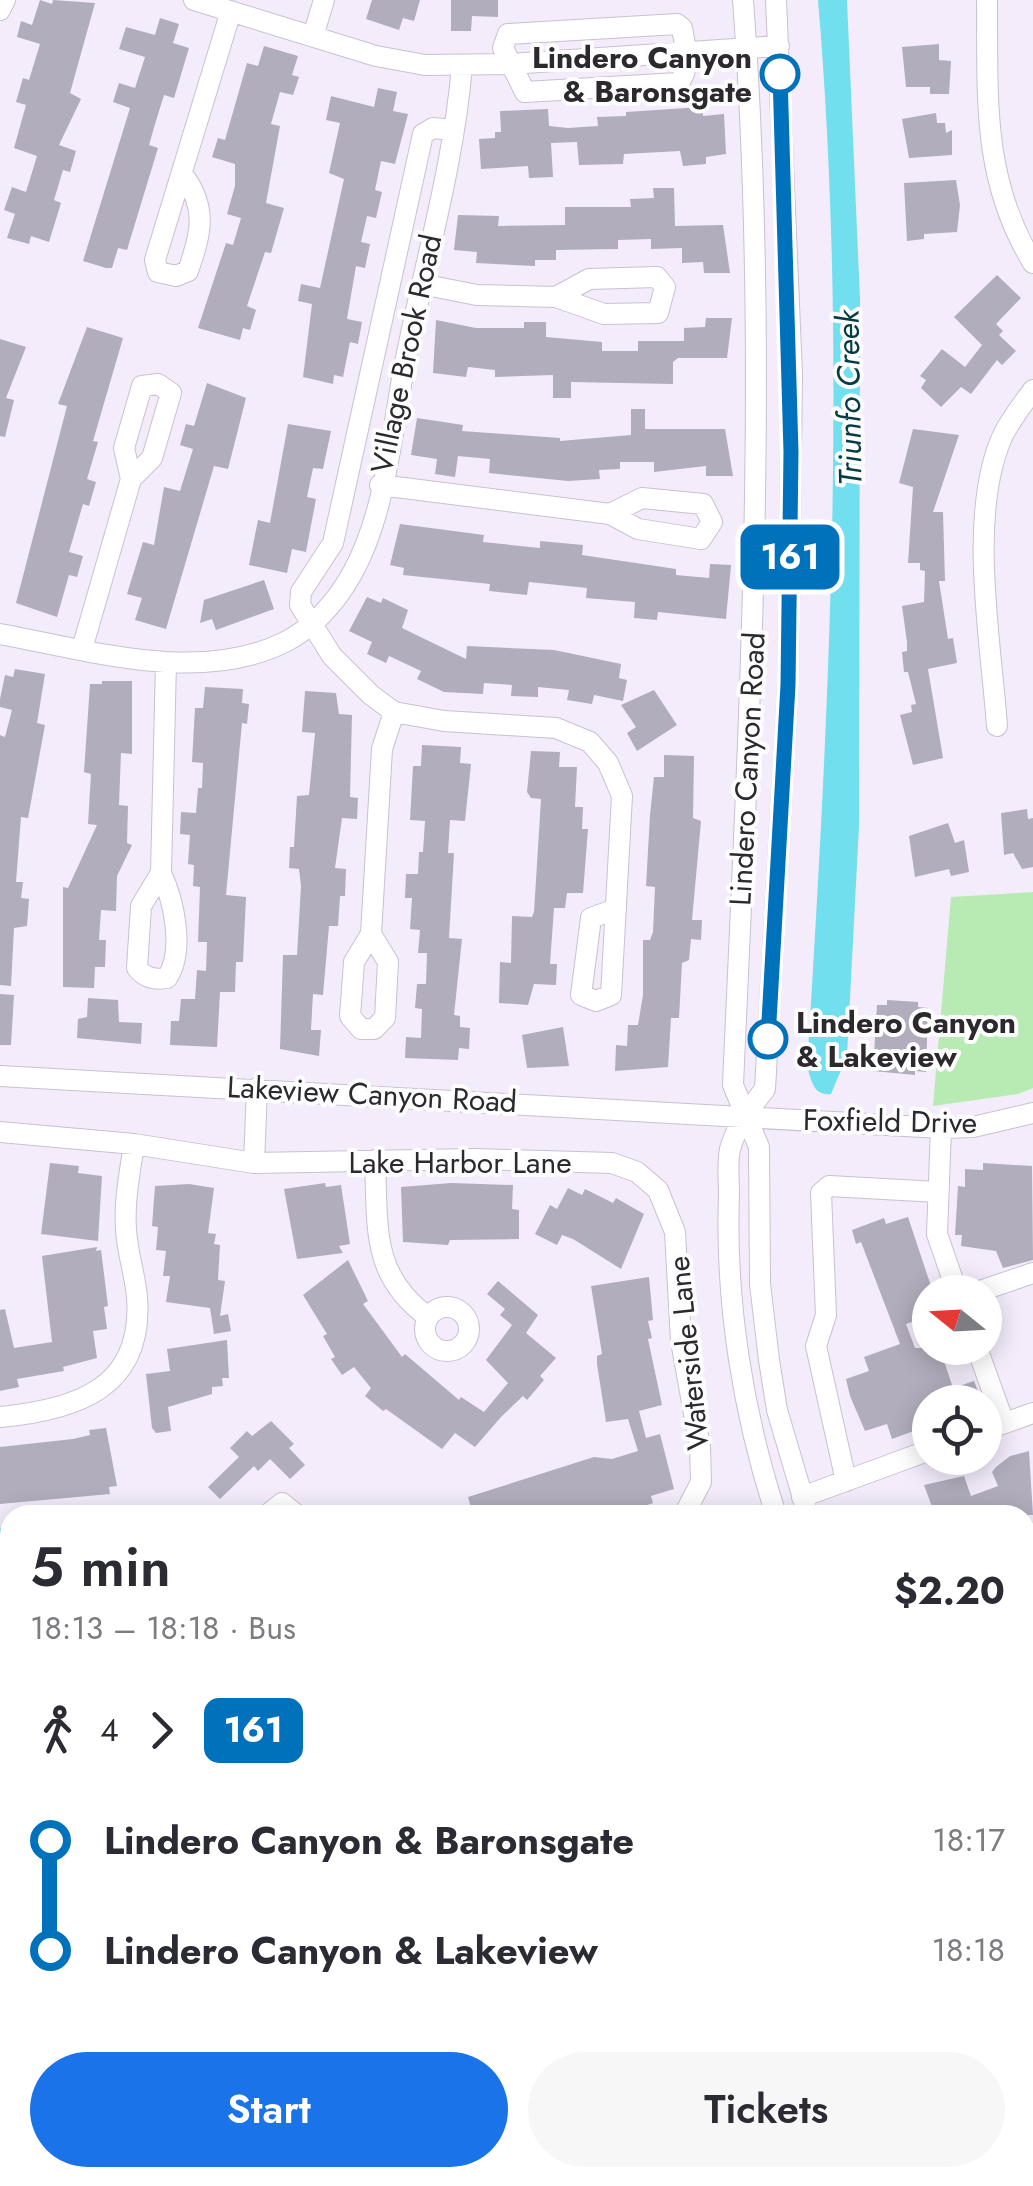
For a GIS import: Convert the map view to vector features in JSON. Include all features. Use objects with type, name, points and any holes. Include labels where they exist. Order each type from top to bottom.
[{"type":"street","points":[[0,10],[4,0]]},
{"type":"street","points":[[194,0],[376,56],[462,66],[779,46]]},
{"type":"street","points":[[313,36],[324,0]]},
{"type":"street","name":"Lindero Canyon Road","points":[[743,0],[757,402],[756,558],[734,1085],[759,1147],[760,1284],[769,1360],[777,1410],[805,1505]]},
{"type":"street","name":"Lindero Canyon Road","points":[[773,1505],[749,1412],[737,1341],[728,1232],[730,1149],[744,1116],[765,1089],[788,685],[792,374],[776,0]]},
{"type":"street","points":[[988,0],[994,173],[1011,227],[1033,263]]},
{"type":"street","points":[[183,174],[232,11]]},
{"type":"street","points":[[677,24],[682,28],[686,51],[686,73],[678,83],[526,92],[510,64],[504,48],[508,34],[677,24]]},
{"type":"street","name":"Village Brook Road","points":[[310,626],[354,570],[380,485],[462,66]]},
{"type":"street","points":[[452,130],[433,128],[423,134],[333,543],[321,568],[301,592],[300,605],[310,626],[350,676],[394,712],[444,721],[556,728],[590,742],[608,763],[622,796],[616,909]]},
{"type":"street","points":[[421,284],[493,297],[556,298],[604,314],[658,313],[665,287],[657,277],[589,279],[556,298]]},
{"type":"street","points":[[997,726],[985,554],[989,484],[1003,435],[1033,390]]},
{"type":"street","points":[[82,649],[131,479]]},
{"type":"street","points":[[380,485],[610,514]]},
{"type":"street","points":[[0,634],[166,662],[248,655],[310,626]]},
{"type":"street","points":[[160,874],[166,662]]},
{"type":"street","points":[[371,934],[382,749],[394,712]]},
{"type":"street","name":"Lakeview Canyon Road","points":[[0,1076],[744,1116]]},
{"type":"street","points":[[254,1163],[257,1088]]},
{"type":"street","name":"Foxfield Drive","points":[[744,1116],[941,1128],[973,1127],[1033,1113]]},
{"type":"street","points":[[941,1128],[936,1234],[951,1275]]},
{"type":"street","name":"Lake Harbor Lane","points":[[0,1132],[134,1144],[254,1163],[612,1163],[637,1172],[658,1190]]},
{"type":"street","points":[[0,1417],[43,1413],[87,1399],[112,1380],[127,1356],[136,1328],[137,1299],[126,1230],[134,1144]]},
{"type":"street","points":[[375,1160],[378,1245],[386,1270],[397,1291],[428,1318]]},
{"type":"street","points":[[846,1481],[816,1346],[826,1314],[821,1192],[828,1186],[938,1192]]},
{"type":"street","name":"Waterside Lane","points":[[658,1190],[674,1232],[682,1340],[700,1447],[701,1482],[689,1505]]},
{"type":"street","points":[[1002,1283],[1033,1273]]},
{"type":"street","points":[[1002,1423],[1033,1413]]},
{"type":"street","points":[[807,1505],[846,1481],[912,1457]]},
{"type":"green space","points":[[1033,892],[1033,1088],[1018,1094],[933,1106],[951,897]]},
{"type":"water","name":"Triunfo Creek","points":[[818,0],[847,0],[860,299],[859,826],[847,1056],[831,1094],[817,1090],[807,1067],[828,668],[834,400],[827,133]]},
{"type":"building","points":[[40,0],[52,4],[53,0],[95,3],[70,93],[81,99],[59,145],[76,151],[70,172],[63,170],[54,200],[61,203],[49,242],[31,236],[29,244],[7,238],[15,214],[4,210],[12,187],[26,192],[37,156],[14,148],[26,105],[16,102],[23,78],[29,80],[40,44],[17,37],[21,21],[32,25]]},
{"type":"building","points":[[372,0],[420,0],[414,21],[403,18],[399,30],[366,19]]},
{"type":"building","points":[[451,0],[498,0],[498,17],[472,16],[471,31],[451,31]]},
{"type":"building","points":[[160,18],[179,24],[173,43],[189,48],[174,98],[164,95],[155,124],[149,145],[158,148],[127,250],[118,248],[112,268],[106,268],[83,261],[130,108],[113,102],[119,83],[135,88],[145,57],[119,49],[126,27],[155,35]]},
{"type":"building","points":[[939,44],[939,60],[951,61],[949,94],[930,94],[930,87],[906,87],[902,47]]},
{"type":"building","points":[[264,46],[298,56],[292,75],[299,77],[293,95],[280,92],[271,124],[280,126],[266,203],[284,208],[271,253],[265,252],[247,306],[256,310],[250,330],[243,328],[240,340],[198,328],[226,243],[233,245],[241,218],[227,214],[235,186],[235,164],[212,157],[218,138],[225,140],[247,63],[258,66]]},
{"type":"building","points":[[378,88],[397,92],[393,111],[408,114],[395,164],[381,161],[375,190],[382,192],[376,218],[367,216],[361,242],[370,244],[365,268],[356,266],[347,319],[362,322],[358,344],[350,342],[343,377],[334,375],[333,384],[303,377],[312,304],[298,301],[301,284],[320,288],[344,179],[329,173],[340,123],[326,120],[331,96],[374,107]]},
{"type":"building","points":[[702,107],[703,116],[724,114],[726,154],[706,157],[706,164],[683,166],[680,151],[624,154],[623,164],[579,165],[577,142],[551,143],[553,177],[529,178],[528,166],[481,169],[479,139],[495,138],[495,132],[501,132],[500,111],[548,109],[549,126],[568,128],[598,126],[597,117],[626,116],[626,112]]},
{"type":"building","points":[[936,113],[937,123],[945,123],[946,133],[952,130],[952,155],[909,158],[902,119]]},
{"type":"building","points":[[956,180],[960,205],[957,232],[924,234],[924,239],[907,241],[904,183]]},
{"type":"building","points":[[653,188],[674,188],[675,226],[723,225],[730,273],[704,273],[703,262],[682,263],[682,248],[651,249],[651,239],[618,240],[618,249],[556,250],[556,260],[535,260],[535,266],[476,263],[477,252],[454,250],[458,215],[499,216],[498,226],[565,225],[565,207],[631,207],[630,199],[654,198]]},
{"type":"building","points":[[997,275],[1021,298],[996,324],[1003,331],[999,335],[1016,351],[1002,365],[997,360],[971,394],[961,387],[941,407],[921,388],[926,380],[920,376],[942,349],[965,367],[982,345],[954,317]]},
{"type":"building","points":[[706,318],[732,318],[727,358],[678,358],[673,362],[673,384],[571,382],[571,398],[553,398],[553,375],[495,377],[495,370],[468,367],[466,377],[433,373],[436,320],[476,328],[524,328],[524,322],[546,322],[546,337],[602,342],[602,351],[638,351],[638,341],[684,341],[684,328],[705,327]]},
{"type":"building","points":[[87,327],[123,338],[93,441],[98,442],[87,479],[96,482],[89,506],[83,504],[69,552],[83,556],[77,577],[69,575],[57,617],[16,603],[67,406],[58,404]]},
{"type":"building","points":[[0,339],[26,347],[6,398],[14,400],[5,437],[0,436]]},
{"type":"building","points":[[207,383],[246,398],[228,469],[214,466],[166,629],[135,620],[142,598],[127,594],[143,542],[154,545],[164,487],[180,491],[193,449],[180,445],[186,424],[194,426]]},
{"type":"building","points":[[631,409],[645,409],[645,429],[725,429],[733,476],[706,476],[706,466],[654,472],[654,462],[620,462],[620,469],[599,470],[600,479],[568,481],[489,473],[490,459],[458,456],[455,477],[435,474],[437,459],[411,455],[417,418],[463,425],[462,431],[560,441],[631,435]]},
{"type":"building","points":[[288,424],[331,431],[323,469],[313,468],[307,497],[316,499],[306,552],[292,549],[287,573],[249,565],[258,520],[270,523]]},
{"type":"building","points":[[913,429],[959,435],[933,512],[943,512],[945,581],[939,581],[948,639],[953,638],[957,663],[928,669],[943,758],[913,765],[900,715],[912,712],[911,705],[916,704],[908,672],[904,672],[902,652],[907,651],[907,642],[902,606],[924,602],[925,571],[920,570],[920,563],[908,563],[913,487],[899,483]]},
{"type":"building","points":[[400,524],[484,535],[483,542],[540,548],[540,541],[583,545],[582,555],[676,569],[676,575],[709,578],[710,564],[731,565],[726,619],[658,612],[657,620],[634,618],[635,602],[586,598],[587,588],[529,582],[527,595],[489,591],[490,584],[403,575],[404,568],[390,565]]},
{"type":"building","points":[[264,580],[274,609],[216,630],[212,619],[200,623],[204,600]]},
{"type":"building","points":[[367,597],[381,603],[383,598],[408,610],[402,628],[466,659],[467,646],[554,650],[621,664],[619,678],[627,680],[623,701],[594,695],[592,704],[567,700],[569,690],[538,687],[538,697],[511,696],[512,685],[484,683],[483,694],[444,692],[417,679],[421,671],[389,656],[386,663],[367,654],[372,642],[349,631]]},
{"type":"building","points":[[15,669],[45,674],[37,723],[45,725],[28,818],[21,817],[16,882],[23,882],[21,898],[29,899],[27,926],[14,928],[11,986],[0,985],[0,735],[5,737],[12,710],[0,707],[0,699],[5,675],[13,677]]},
{"type":"building","points":[[132,681],[132,754],[121,753],[119,805],[128,806],[127,843],[132,845],[117,876],[116,911],[101,910],[99,940],[106,940],[105,967],[95,967],[94,988],[63,987],[63,887],[68,888],[97,825],[88,824],[91,774],[84,772],[90,684]]},
{"type":"building","points":[[205,687],[243,689],[242,703],[249,704],[247,724],[242,723],[226,895],[246,897],[243,962],[236,962],[235,992],[220,992],[217,1047],[170,1045],[171,1021],[179,1021],[181,999],[195,999],[197,970],[206,971],[207,942],[198,942],[200,887],[193,886],[194,865],[188,864],[190,835],[180,834],[181,812],[196,813],[198,788],[202,788],[203,763],[192,762],[195,708],[203,708]]},
{"type":"building","points":[[654,690],[677,725],[637,751],[627,733],[636,727],[621,705]]},
{"type":"building","points":[[305,691],[336,693],[339,714],[352,715],[350,797],[358,798],[357,819],[342,818],[335,868],[346,869],[345,896],[340,896],[338,926],[329,926],[323,995],[313,994],[311,1030],[321,1030],[319,1056],[280,1049],[283,955],[297,955],[301,886],[299,869],[289,868],[290,847],[294,847],[297,796],[309,795],[315,733],[302,732]]},
{"type":"building","points":[[422,745],[461,747],[460,763],[471,764],[465,821],[450,820],[448,853],[454,853],[449,938],[462,939],[454,1015],[460,1016],[460,1027],[470,1028],[469,1049],[459,1048],[458,1060],[405,1058],[406,1037],[421,1038],[422,1009],[415,1008],[417,984],[426,984],[427,953],[418,953],[420,930],[410,929],[412,898],[405,898],[406,874],[418,874],[419,852],[423,852],[425,821],[410,820],[413,766],[421,766]]},
{"type":"building","points":[[531,751],[560,752],[559,767],[577,767],[575,807],[583,807],[582,829],[588,829],[583,893],[567,893],[565,908],[554,908],[550,964],[557,964],[556,985],[534,984],[528,1005],[499,1003],[500,962],[511,963],[512,916],[532,917],[534,912],[541,799],[531,798],[527,792]]},
{"type":"building","points":[[664,755],[694,756],[693,818],[701,821],[692,920],[702,920],[701,940],[691,939],[689,960],[682,963],[679,1018],[671,1018],[668,1067],[615,1071],[616,1045],[627,1046],[628,1025],[638,1025],[643,995],[643,940],[650,940],[653,932],[655,887],[646,886],[650,815],[654,777],[664,777]]},
{"type":"building","points":[[1027,809],[1028,819],[1033,818],[1033,867],[1022,869],[1013,853],[1004,855],[1001,813]]},
{"type":"building","points":[[948,823],[955,843],[964,840],[969,872],[951,876],[949,869],[915,877],[909,836]]},
{"type":"building","points":[[0,994],[14,995],[11,1045],[0,1045]]},
{"type":"building","points":[[88,998],[118,1000],[119,1022],[142,1023],[141,1044],[77,1038],[78,1019],[87,1017]]},
{"type":"building","points":[[887,1000],[918,1002],[918,1007],[928,1008],[926,1072],[915,1071],[915,1075],[873,1071],[877,1005],[887,1005]]},
{"type":"building","points":[[563,1027],[569,1066],[527,1068],[522,1035]]},
{"type":"building","points":[[50,1163],[79,1166],[78,1173],[102,1176],[98,1241],[41,1234]]},
{"type":"building","points":[[983,1163],[1032,1166],[1033,1260],[1003,1268],[996,1251],[961,1246],[962,1235],[955,1235],[958,1186],[965,1187],[965,1169],[983,1170]]},
{"type":"building","points":[[325,1183],[326,1187],[341,1185],[350,1244],[339,1246],[343,1253],[297,1259],[284,1189]]},
{"type":"building","points":[[451,1183],[513,1185],[512,1209],[519,1210],[519,1239],[450,1240],[448,1245],[403,1242],[401,1187]]},
{"type":"building","points":[[189,1184],[214,1188],[208,1233],[216,1234],[214,1244],[220,1245],[218,1280],[225,1281],[220,1316],[228,1314],[231,1331],[214,1334],[210,1308],[166,1302],[170,1276],[163,1276],[166,1251],[156,1250],[158,1227],[152,1226],[155,1186]]},
{"type":"building","points":[[568,1188],[582,1195],[585,1189],[613,1203],[616,1198],[644,1214],[621,1269],[573,1239],[562,1235],[557,1245],[535,1234],[550,1205],[557,1209]]},
{"type":"building","points":[[908,1217],[927,1275],[912,1275],[912,1322],[906,1324],[912,1340],[912,1365],[945,1365],[952,1385],[912,1385],[912,1432],[892,1439],[887,1424],[865,1431],[846,1379],[869,1371],[864,1357],[900,1344],[861,1242],[856,1244],[852,1230],[884,1218],[886,1224]]},
{"type":"building","points":[[97,1247],[96,1251],[101,1250],[108,1306],[104,1307],[107,1329],[93,1331],[97,1358],[63,1367],[64,1371],[17,1379],[19,1387],[0,1391],[0,1310],[5,1309],[14,1348],[52,1342],[42,1256]]},
{"type":"building","points":[[348,1260],[368,1301],[363,1304],[402,1357],[405,1354],[459,1400],[461,1397],[484,1412],[508,1383],[486,1360],[512,1325],[500,1315],[505,1309],[487,1294],[498,1281],[538,1315],[526,1333],[556,1358],[527,1400],[523,1396],[475,1447],[455,1433],[442,1449],[365,1396],[371,1388],[354,1367],[342,1375],[331,1359],[335,1357],[323,1336],[327,1334],[303,1295]]},
{"type":"building","points":[[649,1277],[653,1320],[648,1321],[652,1338],[648,1339],[662,1405],[639,1411],[646,1438],[660,1434],[674,1489],[651,1496],[653,1503],[647,1505],[470,1505],[468,1497],[594,1457],[612,1459],[638,1451],[628,1419],[606,1422],[597,1364],[597,1356],[602,1354],[591,1286]]},
{"type":"building","points":[[227,1340],[229,1378],[222,1378],[223,1386],[212,1387],[212,1394],[168,1407],[171,1431],[156,1433],[152,1428],[146,1374],[170,1371],[167,1349]]},
{"type":"building","points":[[271,1421],[294,1444],[289,1448],[305,1465],[290,1479],[270,1459],[258,1471],[254,1466],[220,1499],[208,1487],[239,1457],[230,1448],[247,1431],[252,1436]]},
{"type":"building","points":[[106,1428],[117,1486],[109,1487],[110,1494],[0,1504],[0,1447],[73,1439],[90,1435],[89,1430]]},
{"type":"building","points":[[1029,1451],[1032,1505],[931,1505],[924,1485],[964,1476],[971,1496],[998,1486],[993,1475],[1002,1475],[1002,1462]]},
{"type":"bus line","name":"161","points":[[768,1039],[788,685],[792,374],[780,74]]},
{"type":"place","name":"Lindero Canyon & Baronsgate","points":[[780,74]]},
{"type":"place","name":"Lindero Canyon & Lakeview","points":[[768,1039]]}]
